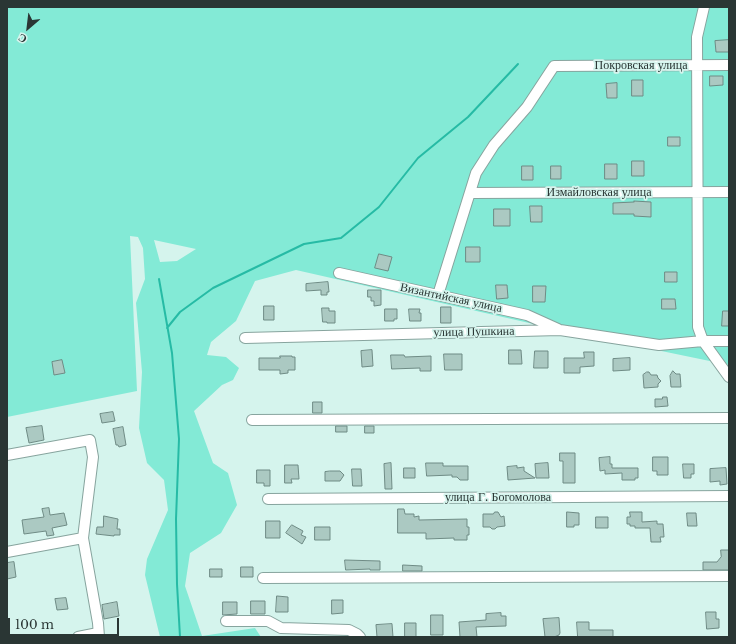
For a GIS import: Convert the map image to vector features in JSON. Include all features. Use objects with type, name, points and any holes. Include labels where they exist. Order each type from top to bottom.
[{"type":"street","points":[[704,7],[697,38],[698,327],[703,341],[729,377]]},
{"type":"street","name":"Покровская улица","points":[[470,193],[476,173],[494,145],[527,107],[554,66],[729,65]]},
{"type":"street","name":"Измайловская улица","points":[[470,193],[729,192]]},
{"type":"street","points":[[438,295],[470,193]]},
{"type":"street","name":"Византийская улица","points":[[339,273],[527,315],[560,330]]},
{"type":"street","name":"улица Пушкина","points":[[245,338],[560,330],[659,345],[703,341],[729,341]]},
{"type":"street","points":[[252,420],[729,418]]},
{"type":"street","points":[[7,455],[90,440],[93,457],[82,538],[99,635],[78,637]]},
{"type":"street","name":"улица Г. Богомолова","points":[[268,499],[729,496]]},
{"type":"street","points":[[7,552],[82,538]]},
{"type":"street","points":[[263,578],[729,576]]},
{"type":"street","points":[[226,621],[268,621],[281,628],[349,630],[360,637]]},
{"type":"green space","points":[[7,7],[729,7],[729,365],[560,330],[296,270],[255,281],[236,321],[211,342],[207,355],[226,357],[239,368],[233,380],[222,385],[194,411],[213,463],[228,473],[237,505],[221,533],[190,553],[185,586],[202,636],[255,628],[261,637],[160,637],[145,575],[147,559],[168,510],[164,480],[147,463],[139,428],[142,372],[136,303],[145,279],[143,248],[138,237],[130,236],[137,391],[7,417]],"holes":[[[154,240],[196,249],[177,261],[160,262]]]},
{"type":"building","points":[[729,40],[729,52],[716,52],[715,41]]},
{"type":"building","points":[[710,76],[723,76],[723,85],[710,86]]},
{"type":"building","points":[[632,80],[643,80],[643,96],[632,96]]},
{"type":"building","points":[[617,83],[617,98],[607,98],[606,84]]},
{"type":"building","points":[[668,137],[680,137],[680,146],[668,146]]},
{"type":"building","points":[[632,161],[644,161],[644,176],[632,176]]},
{"type":"building","points":[[605,164],[617,164],[617,179],[605,179]]},
{"type":"building","points":[[522,166],[533,166],[533,180],[522,180]]},
{"type":"building","points":[[551,166],[561,166],[561,179],[551,179]]},
{"type":"building","points":[[634,201],[651,202],[651,217],[634,216],[634,214],[613,214],[613,203]]},
{"type":"building","points":[[530,206],[542,206],[542,222],[531,222]]},
{"type":"building","points":[[494,209],[510,209],[510,226],[494,226]]},
{"type":"building","points":[[466,247],[480,247],[480,262],[466,262]]},
{"type":"building","points":[[379,254],[392,257],[388,271],[375,268]]},
{"type":"building","points":[[665,272],[677,272],[677,282],[665,282]]},
{"type":"building","points":[[328,282],[329,292],[327,292],[327,295],[321,295],[321,290],[306,291],[306,284]]},
{"type":"building","points":[[496,285],[507,285],[508,298],[497,299]]},
{"type":"building","points":[[533,286],[546,286],[545,302],[533,302]]},
{"type":"building","points":[[368,290],[381,290],[381,305],[374,306],[374,301],[371,301],[371,297],[368,297]]},
{"type":"building","points":[[662,299],[675,299],[676,309],[662,309]]},
{"type":"building","points":[[264,306],[274,306],[274,320],[264,320]]},
{"type":"building","points":[[441,307],[451,307],[451,323],[441,323]]},
{"type":"building","points":[[322,308],[329,308],[329,311],[335,311],[335,323],[323,322]]},
{"type":"building","points":[[385,309],[397,309],[397,319],[394,319],[394,321],[385,321]]},
{"type":"building","points":[[409,309],[420,309],[419,313],[421,313],[421,321],[410,321]]},
{"type":"building","points":[[723,311],[729,311],[729,326],[722,326]]},
{"type":"building","points":[[372,350],[373,366],[362,367],[361,351]]},
{"type":"building","points":[[509,350],[521,350],[522,364],[509,364]]},
{"type":"building","points":[[535,351],[548,351],[548,368],[534,368]]},
{"type":"building","points":[[584,352],[594,352],[594,366],[580,367],[580,373],[564,373],[564,358],[584,358]]},
{"type":"building","points":[[444,354],[462,354],[462,370],[445,370]]},
{"type":"building","points":[[391,355],[404,355],[405,357],[431,356],[431,371],[420,371],[420,368],[392,369]]},
{"type":"building","points":[[280,356],[295,357],[295,370],[288,370],[288,373],[280,374],[280,370],[259,370],[259,358],[280,358]]},
{"type":"building","points":[[630,358],[630,370],[613,371],[613,359]]},
{"type":"building","points":[[62,360],[65,373],[54,375],[52,362]]},
{"type":"building","points":[[673,371],[676,374],[680,374],[681,387],[671,387],[670,376]]},
{"type":"building","points":[[647,372],[651,375],[657,375],[661,381],[658,384],[658,387],[644,388],[643,375]]},
{"type":"building","points":[[663,397],[667,397],[668,406],[655,407],[655,399],[662,399]]},
{"type":"building","points":[[313,402],[322,402],[322,413],[313,413]]},
{"type":"building","points":[[113,412],[115,421],[102,423],[100,414]]},
{"type":"building","points":[[42,426],[44,440],[29,443],[26,428]]},
{"type":"building","points":[[336,426],[347,426],[347,432],[336,432]]},
{"type":"building","points":[[365,426],[374,426],[374,433],[365,433]]},
{"type":"building","points":[[123,427],[126,445],[119,447],[116,445],[113,429]]},
{"type":"building","points":[[560,453],[575,453],[575,483],[563,483],[563,461],[560,461]]},
{"type":"building","points":[[610,457],[610,464],[612,464],[612,468],[638,468],[638,478],[635,478],[635,480],[622,480],[622,473],[605,474],[605,470],[600,471],[599,458]]},
{"type":"building","points":[[653,457],[668,457],[668,475],[657,475],[657,471],[653,471]]},
{"type":"building","points":[[391,463],[392,489],[385,489],[384,464]]},
{"type":"building","points":[[426,463],[443,463],[443,466],[468,466],[468,480],[460,480],[457,477],[452,477],[452,475],[427,476]]},
{"type":"building","points":[[548,463],[549,478],[536,478],[535,464]]},
{"type":"building","points":[[683,464],[694,464],[694,474],[691,474],[691,478],[684,478]]},
{"type":"building","points":[[285,465],[298,465],[299,479],[291,479],[292,483],[285,483]]},
{"type":"building","points":[[517,466],[517,468],[524,467],[524,471],[535,478],[508,480],[507,467]]},
{"type":"building","points":[[404,468],[415,468],[415,478],[404,478]]},
{"type":"building","points":[[726,468],[727,484],[720,485],[720,481],[710,482],[710,469]]},
{"type":"building","points":[[352,469],[361,469],[362,486],[353,486]]},
{"type":"building","points":[[257,470],[270,470],[270,486],[264,486],[264,483],[257,483]]},
{"type":"building","points":[[340,471],[344,475],[340,481],[325,481],[325,472]]},
{"type":"building","points":[[49,508],[50,515],[64,513],[67,525],[52,528],[54,535],[47,536],[46,531],[24,534],[22,520],[44,517],[42,509]]},
{"type":"building","points":[[398,509],[404,509],[405,514],[414,514],[414,517],[419,516],[419,520],[467,519],[469,535],[467,535],[467,540],[454,540],[454,538],[426,539],[426,533],[398,533]]},
{"type":"building","points":[[498,512],[501,517],[504,516],[505,526],[497,527],[495,529],[483,527],[483,514],[493,514]]},
{"type":"building","points":[[567,512],[579,513],[579,525],[567,527]]},
{"type":"building","points":[[630,512],[642,512],[642,522],[657,521],[657,524],[663,524],[664,537],[660,537],[661,542],[651,542],[650,528],[635,528],[635,526],[630,526],[630,524],[627,524],[627,517],[630,517]]},
{"type":"building","points":[[687,513],[696,513],[697,526],[688,526]]},
{"type":"building","points":[[104,516],[118,519],[117,529],[120,529],[120,535],[114,536],[96,534],[97,527],[103,527]]},
{"type":"building","points":[[596,517],[608,517],[608,528],[596,528]]},
{"type":"building","points":[[266,521],[280,521],[280,538],[266,538]]},
{"type":"building","points":[[292,525],[303,531],[301,535],[306,537],[302,544],[286,533]]},
{"type":"building","points":[[315,527],[330,527],[330,540],[315,540]]},
{"type":"building","points":[[721,550],[729,550],[729,570],[703,570],[703,562],[717,562],[721,557]]},
{"type":"building","points":[[345,560],[380,561],[380,570],[346,570]]},
{"type":"building","points":[[14,562],[16,577],[7,579],[7,563]]},
{"type":"building","points":[[403,565],[422,566],[422,571],[403,571]]},
{"type":"building","points":[[241,567],[253,567],[253,577],[241,577]]},
{"type":"building","points":[[210,569],[222,569],[222,577],[210,577]]},
{"type":"building","points":[[277,596],[288,597],[288,612],[276,612]]},
{"type":"building","points":[[66,598],[68,609],[57,610],[55,599]]},
{"type":"building","points":[[332,600],[343,600],[343,613],[332,614]]},
{"type":"building","points":[[251,601],[265,601],[265,614],[251,614]]},
{"type":"building","points":[[117,602],[119,616],[104,619],[102,605]]},
{"type":"building","points":[[223,602],[237,602],[237,614],[223,615]]},
{"type":"building","points":[[706,612],[716,612],[716,619],[719,619],[719,628],[707,629]]},
{"type":"building","points":[[501,613],[501,616],[506,616],[506,626],[476,627],[477,637],[460,637],[459,622],[486,620],[486,614]]},
{"type":"building","points":[[431,615],[443,615],[443,635],[431,635]]},
{"type":"building","points":[[559,618],[559,635],[554,637],[545,637],[543,619]]},
{"type":"building","points":[[577,622],[589,622],[589,630],[613,630],[613,637],[578,637]]},
{"type":"building","points":[[405,623],[416,623],[416,637],[405,637]]},
{"type":"building","points":[[392,624],[393,637],[377,637],[376,625]]},
{"type":"waterway","points":[[167,328],[180,312],[213,288],[304,244],[341,238],[379,207],[418,158],[468,117],[518,64]]},
{"type":"waterway","points":[[159,279],[172,353],[179,439],[176,519],[177,584],[180,637]]}]
